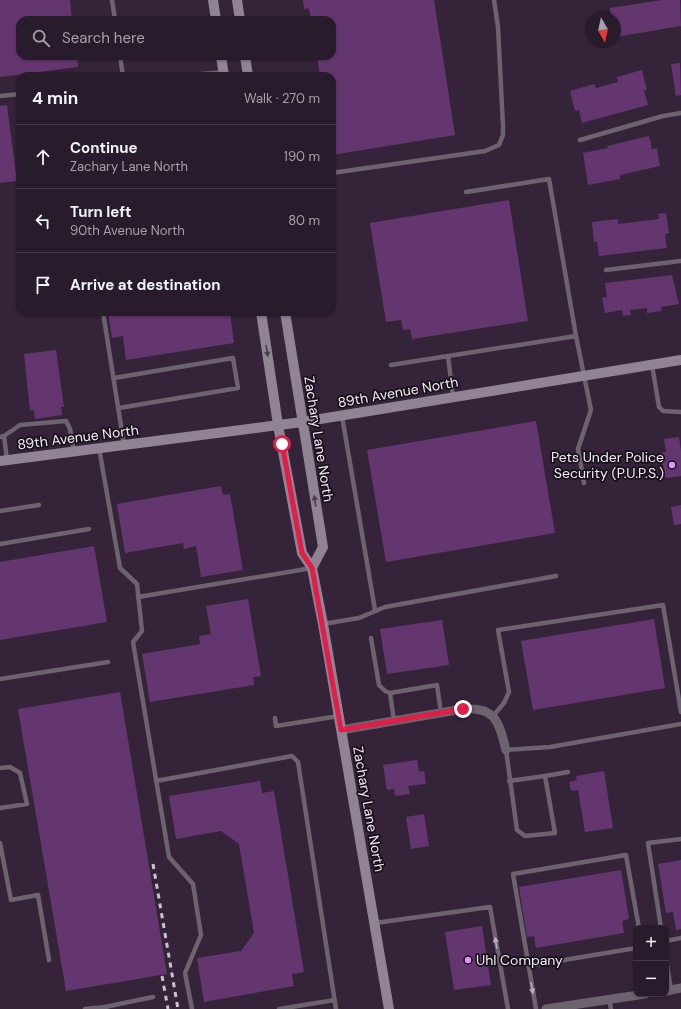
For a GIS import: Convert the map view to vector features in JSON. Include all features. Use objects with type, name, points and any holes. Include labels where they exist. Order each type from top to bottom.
[{"type":"main road","points":[[213,0],[215,16]]},
{"type":"main road","points":[[236,0],[239,16]]},
{"type":"main road","points":[[222,60],[224,72]]},
{"type":"main road","points":[[246,60],[247,72]]},
{"type":"main road","name":"Zachary Lane North","points":[[262,316],[278,425],[302,553],[312,568],[323,624],[389,1009]]},
{"type":"main road","name":"Zachary Lane North","points":[[286,316],[323,547],[312,568]]},
{"type":"main road","name":"89th Avenue North","points":[[4,460],[302,422],[681,360]]},
{"type":"street","points":[[341,730],[477,708],[483,709],[493,716],[501,732],[506,750]]},
{"type":"street","points":[[669,990],[681,988]]},
{"type":"street","points":[[546,1009],[633,996]]},
{"type":"lane","points":[[112,0],[114,16]]},
{"type":"lane","points":[[336,172],[485,151],[498,145],[503,135],[504,126],[498,27],[494,0]]},
{"type":"lane","points":[[121,60],[122,72]]},
{"type":"lane","points":[[0,96],[16,94]]},
{"type":"lane","points":[[580,140],[663,116],[681,113]]},
{"type":"lane","points":[[466,192],[549,178],[583,376],[591,410],[578,449],[584,483]]},
{"type":"lane","points":[[606,270],[681,261]]},
{"type":"lane","points":[[104,316],[124,445]]},
{"type":"lane","points":[[391,365],[576,336]]},
{"type":"lane","points":[[448,356],[454,397]]},
{"type":"lane","points":[[114,378],[233,358],[238,388],[119,408]]},
{"type":"lane","points":[[652,365],[659,407],[663,411],[681,412]]},
{"type":"lane","points":[[342,416],[375,610]]},
{"type":"lane","points":[[4,460],[2,437],[20,425],[66,421],[70,429],[74,451]]},
{"type":"lane","points":[[100,448],[120,568],[137,584],[142,631],[133,642],[169,857],[193,884],[201,935],[185,973],[192,1009]]},
{"type":"lane","points":[[0,512],[39,505]]},
{"type":"lane","points":[[0,544],[89,529]]},
{"type":"lane","points":[[138,597],[312,568]]},
{"type":"lane","points":[[323,624],[359,618],[385,607],[556,576]]},
{"type":"lane","points":[[493,716],[504,703],[509,692],[498,630],[663,605],[681,712]]},
{"type":"lane","points":[[371,638],[379,685],[384,691],[390,693],[437,685],[441,713]]},
{"type":"lane","points":[[0,679],[108,662]]},
{"type":"lane","points":[[390,693],[394,721]]},
{"type":"lane","points":[[275,718],[276,726],[339,716]]},
{"type":"lane","points":[[544,776],[555,833],[525,836],[517,830],[509,781],[506,750],[550,747],[681,724]]},
{"type":"lane","points":[[156,781],[292,756],[298,762],[336,1009]]},
{"type":"lane","points":[[0,768],[10,768],[20,773],[27,804],[0,808]]},
{"type":"lane","points":[[509,781],[568,772]]},
{"type":"lane","points":[[661,925],[648,844],[681,839]]},
{"type":"lane","points":[[0,843],[11,900],[38,895],[49,960]]},
{"type":"lane","points":[[536,1009],[512,874],[626,855],[638,925]]},
{"type":"lane","points":[[375,923],[490,908],[508,1009]]},
{"type":"lane","points":[[669,940],[681,938]]},
{"type":"lane","points":[[528,966],[633,948]]},
{"type":"lane","points":[[85,1009],[106,1008],[153,997]]},
{"type":"lane","points":[[610,999],[611,1009]]},
{"type":"lane","points":[[279,1009],[334,1000]]},
{"type":"building","points":[[0,0],[70,0],[72,16],[16,16],[16,60],[77,60],[78,67],[39,72],[16,72],[16,75],[0,77]]},
{"type":"building","points":[[303,0],[434,0],[455,135],[336,154],[336,72],[319,72],[318,60],[336,60],[336,16],[310,16],[309,8],[304,9]]},
{"type":"building","points":[[662,0],[680,0],[681,26],[621,36],[621,12],[610,12],[610,8]]},
{"type":"building","points":[[680,63],[681,95],[676,96],[671,64]]},
{"type":"building","points":[[642,70],[647,90],[644,90],[648,105],[582,123],[579,110],[575,111],[570,91],[594,84],[596,88],[618,82],[617,77]]},
{"type":"building","points":[[7,105],[16,181],[0,183],[0,106]]},
{"type":"building","points":[[649,136],[652,149],[657,148],[660,166],[620,175],[620,179],[588,185],[583,153],[608,148],[607,146]]},
{"type":"building","points":[[509,200],[528,321],[412,339],[410,329],[403,330],[401,320],[386,322],[370,223]]},
{"type":"building","points":[[666,213],[669,233],[665,234],[667,248],[599,256],[597,242],[594,242],[592,222],[618,219],[618,224],[659,219],[658,214]]},
{"type":"building","points":[[672,275],[679,304],[661,307],[662,311],[647,313],[647,308],[630,310],[631,315],[623,316],[622,310],[605,313],[602,298],[607,297],[605,283]]},
{"type":"building","points":[[109,316],[231,316],[234,343],[126,360],[123,336],[112,338]]},
{"type":"building","points":[[56,350],[64,407],[61,407],[62,415],[35,419],[34,410],[30,411],[24,354]]},
{"type":"building","points":[[536,421],[555,533],[386,562],[367,450]]},
{"type":"building","name":"Pets Under Police Security (P.U.P.S.)","points":[[679,437],[681,451],[681,476],[665,478],[661,453],[666,452],[664,439]]},
{"type":"building","points":[[221,486],[223,495],[230,494],[243,570],[201,577],[196,546],[184,549],[183,543],[125,553],[117,504]]},
{"type":"building","points":[[681,505],[681,524],[674,525],[671,507]]},
{"type":"building","points":[[94,546],[107,622],[0,640],[0,562]]},
{"type":"building","points":[[248,599],[261,676],[253,677],[254,685],[150,702],[142,654],[200,644],[199,636],[211,634],[206,606]]},
{"type":"building","points":[[654,619],[665,688],[533,710],[521,641]]},
{"type":"building","points":[[442,620],[449,665],[387,674],[380,629]]},
{"type":"building","points":[[120,692],[167,974],[66,991],[18,709]]},
{"type":"building","points":[[417,760],[419,772],[424,771],[426,784],[408,786],[410,794],[395,796],[394,789],[387,790],[383,765]]},
{"type":"building","points":[[604,771],[613,828],[585,832],[578,790],[571,791],[569,782],[577,780],[576,776]]},
{"type":"building","points":[[260,781],[262,793],[274,791],[304,972],[292,974],[294,986],[204,1002],[197,958],[241,951],[254,933],[239,844],[221,831],[176,839],[169,796]]},
{"type":"building","points":[[424,814],[429,846],[411,849],[406,817]]},
{"type":"building","points":[[681,860],[681,929],[676,930],[673,912],[666,913],[658,864]]},
{"type":"building","points":[[621,870],[629,919],[622,921],[624,933],[536,948],[534,936],[527,937],[519,887]]},
{"type":"building","name":"Uhl Company","points":[[482,926],[491,985],[454,990],[445,932]]},
{"type":"railway","points":[[153,864],[178,1009]]},
{"type":"railway","points":[[162,976],[168,1009]]},
{"type":"place","name":"Pets Under Police Security (P.U.P.S.)","points":[[672,465]]},
{"type":"place","name":"Uhl Company","points":[[468,960]]},
{"type":"route","points":[[282,444],[302,553],[312,568],[341,730],[463,709]]}]
